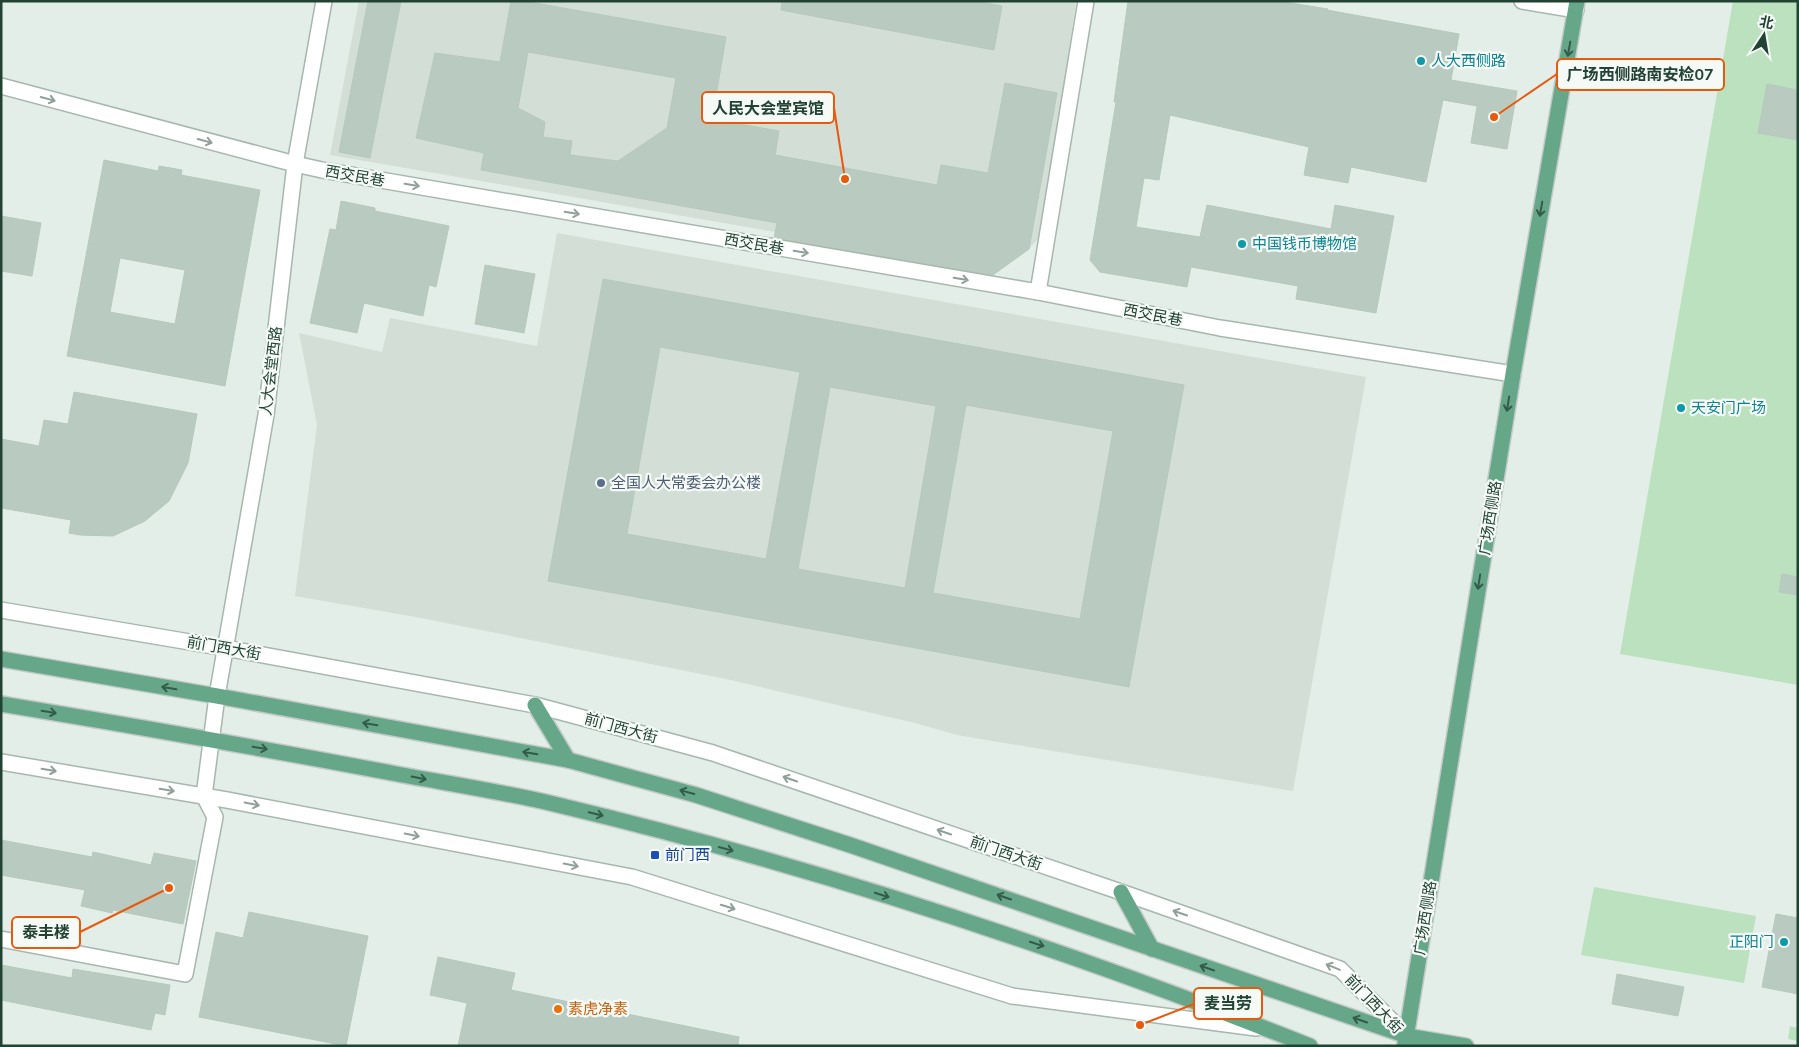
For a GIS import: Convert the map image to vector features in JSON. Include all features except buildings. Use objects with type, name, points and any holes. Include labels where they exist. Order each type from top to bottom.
[{"type":"main road","name":"广场西侧路","points":[[1406,1041],[1513,374],[1577,6]]},
{"type":"main road","name":"前门西大街","points":[[1,659],[568,760],[696,795],[932,872],[1406,1041]]},
{"type":"main road","points":[[1,704],[212,739],[555,804],[795,868],[1041,946],[1310,1046]]},
{"type":"main road","points":[[535,705],[568,760]]},
{"type":"main road","points":[[1121,892],[1152,949]]},
{"type":"main road","points":[[1406,1041],[1466,1046]]},
{"type":"street","name":"人大会堂西路","points":[[204,796],[217,696],[266,415],[295,164],[324,1]]},
{"type":"street","points":[[1038,292],[1086,1]]},
{"type":"street","points":[[1522,1],[1577,6]]},
{"type":"street","name":"西交民巷","points":[[1,86],[295,164],[1038,292],[1220,328],[1513,374]]},
{"type":"street","name":"前门西大街","points":[[1,610],[225,648],[535,705],[713,753],[1340,969],[1406,1041]]},
{"type":"street","points":[[1,762],[204,796],[632,877],[1012,996],[1270,1030]]},
{"type":"street","points":[[1,939],[185,974],[215,817],[204,796]]},
{"type":"shaded area","points":[[359,1],[1076,1],[1043,227],[1038,239],[1027,251],[1013,261],[991,267],[972,266],[330,155]]},
{"type":"shaded area","points":[[557,233],[1366,377],[1293,791],[957,735],[915,723],[726,679],[421,618],[295,596],[317,425],[299,333],[382,352],[390,318],[537,346]]},
{"type":"green space","points":[[1733,1],[1798,1],[1798,685],[1620,654]]},
{"type":"green space","points":[[1594,887],[1756,916],[1744,983],[1581,955]]},
{"type":"green space","points":[[1790,1026],[1798,1028],[1798,1041],[1788,1039]]},
{"type":"place","name":"人大西侧路","points":[[1421,61]]},
{"type":"place","name":"广场西侧路南安检07","points":[[1494,117]]},
{"type":"place","name":"人民大会堂宾馆","points":[[845,179]]},
{"type":"place","name":"中国钱币博物馆","points":[[1242,244]]},
{"type":"place","name":"天安门广场","points":[[1681,408]]},
{"type":"place","name":"全国人大常委会办公楼","points":[[601,483]]},
{"type":"place","name":"前门西","points":[[655,855]]},
{"type":"place","name":"泰丰楼","points":[[169,888]]},
{"type":"place","name":"正阳门","points":[[1784,942]]},
{"type":"place","name":"素虎净素","points":[[558,1009]]},
{"type":"place","name":"麦当劳","points":[[1140,1025]]}]
